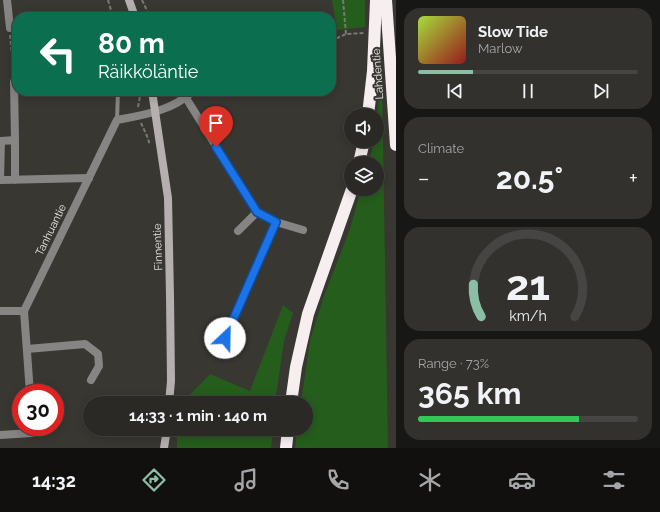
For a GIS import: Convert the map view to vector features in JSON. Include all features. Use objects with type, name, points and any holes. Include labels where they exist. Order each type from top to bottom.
[{"type":"highway","points":[[369,108],[374,64],[376,0]]},
{"type":"highway","name":"Lahdentie","points":[[386,0],[396,145]]},
{"type":"highway","points":[[292,396],[301,339],[308,314],[350,196]]},
{"type":"highway","points":[[286,448],[287,436]]},
{"type":"street","points":[[7,0],[10,28]]},
{"type":"street","points":[[129,0],[134,12]]},
{"type":"street","points":[[14,96],[15,180]]},
{"type":"street","name":"Finnentie","points":[[153,96],[168,198],[171,381],[170,396]]},
{"type":"street","points":[[117,120],[155,112],[186,98],[257,212],[276,222],[303,230]]},
{"type":"street","name":"Tanhuantie","points":[[24,311],[117,120]]},
{"type":"street","points":[[15,140],[1,141],[0,180],[89,178]]},
{"type":"street","points":[[238,231],[257,212]]},
{"type":"street","points":[[225,338],[276,222]]},
{"type":"street","points":[[0,311],[24,311],[29,384]]},
{"type":"street","points":[[27,349],[85,344],[98,354],[99,366],[91,380]]},
{"type":"street","points":[[0,435],[12,434]]},
{"type":"street","points":[[164,448],[166,436]]},
{"type":"street","points":[[167,436],[169,448]]},
{"type":"lane","points":[[117,120],[118,96]]},
{"type":"path","points":[[108,0],[112,12]]},
{"type":"path","points":[[142,0],[148,12]]},
{"type":"path","points":[[343,0],[346,34]]},
{"type":"path","points":[[10,28],[12,55]]},
{"type":"path","points":[[336,39],[346,34],[366,33]]},
{"type":"path","points":[[140,96],[138,106],[139,116],[142,128],[151,147]]},
{"type":"green space","points":[[332,0],[365,0],[365,27],[337,30],[336,12],[334,12]]},
{"type":"green space","points":[[382,76],[383,108],[378,108]]},
{"type":"green space","points":[[372,148],[383,148],[383,156],[371,156]]},
{"type":"green space","points":[[359,196],[384,196],[388,448],[295,448],[296,436],[313,436],[313,396],[302,396],[310,340],[324,296],[350,229]]},
{"type":"green space","points":[[283,305],[293,313],[284,341],[276,396],[189,396],[210,374],[250,391]]},
{"type":"green space","points":[[177,436],[272,436],[271,448],[177,448]]},
{"type":"route","points":[[216,147],[257,212],[276,222],[225,338]]}]
